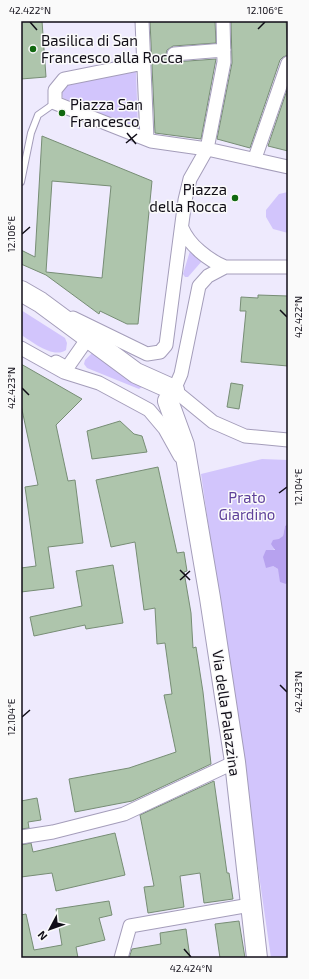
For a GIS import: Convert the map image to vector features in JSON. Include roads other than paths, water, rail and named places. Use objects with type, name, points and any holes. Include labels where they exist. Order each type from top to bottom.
[{"type":"main road","points":[[21,291],[40,302],[136,373],[174,390]]},
{"type":"main road","name":"Via della Palazzina","points":[[174,390],[168,401],[184,446],[210,598],[235,762],[257,958]]},
{"type":"street","points":[[142,21],[147,139]]},
{"type":"street","points":[[40,302],[147,354],[160,352],[166,345],[190,179],[199,160],[207,149],[224,62],[223,21]]},
{"type":"street","points":[[174,54],[224,50]]},
{"type":"street","points":[[144,59],[64,79],[55,90],[55,103],[147,139],[255,158],[288,167]]},
{"type":"street","points":[[255,158],[288,63]]},
{"type":"street","points":[[182,228],[186,238],[191,244],[217,264],[225,267],[288,266]]},
{"type":"street","points":[[225,267],[208,276],[199,286],[181,374],[174,390],[213,422],[245,436],[288,440]]},
{"type":"street","points":[[21,342],[68,368],[88,338]]},
{"type":"street","name":"Via della Palazzina","points":[[21,348],[64,372],[99,383],[149,410],[165,429],[188,470]]},
{"type":"street","points":[[21,837],[53,832],[124,814],[235,762]]},
{"type":"street","points":[[122,958],[130,926],[250,905]]},
{"type":"lane","points":[[21,182],[31,132],[38,115],[55,103]]},
{"type":"place","name":"Basilica di San Francesco alla Rocca","points":[[33,49]]},
{"type":"place","name":"Piazza San Francesco","points":[[62,113]]},
{"type":"place","name":"Piazza della Rocca","points":[[235,198]]},
{"type":"park label","name":"Prato Giardino","points":[[247,506]]}]
